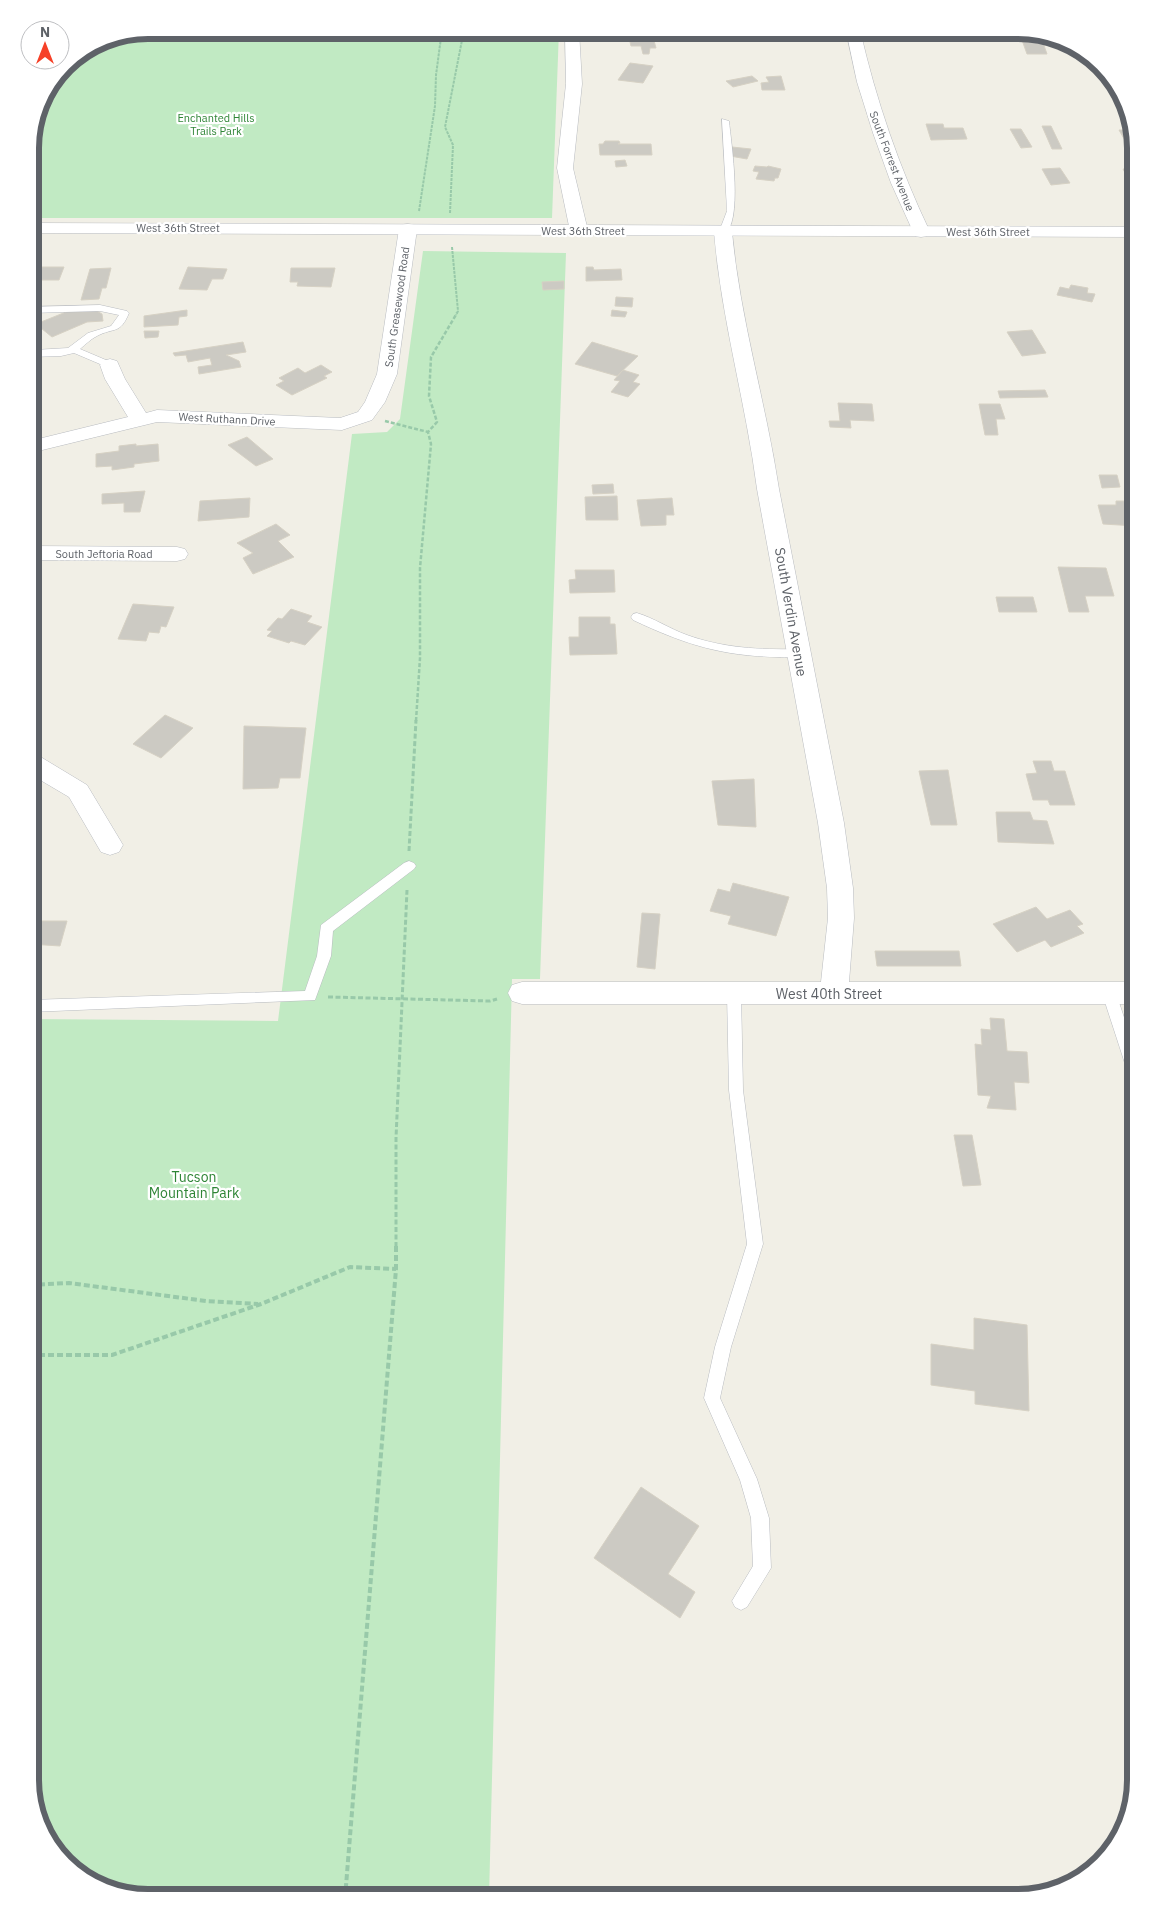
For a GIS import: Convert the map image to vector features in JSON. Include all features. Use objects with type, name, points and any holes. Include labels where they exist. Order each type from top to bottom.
[{"type":"street","points":[[572,39],[574,84],[565,168],[579,231]]},
{"type":"street","name":"South Forrest Avenue","points":[[855,39],[863,79],[881,139],[921,232]]},
{"type":"street","name":"West 36th Street","points":[[39,228],[1127,232]]},
{"type":"street","name":"South Greasewood Road","points":[[365,416],[375,402],[387,374],[413,229]]},
{"type":"street","name":"South Verdin Avenue","points":[[723,232],[730,284],[754,417],[762,445],[768,489],[831,823],[840,888],[841,918],[835,981],[836,994]]},
{"type":"street","points":[[110,365],[115,379],[140,420]]},
{"type":"street","name":"West Ruthann Drive","points":[[39,445],[157,416],[342,424],[365,416]]},
{"type":"street","name":"South Jeftoria Road","points":[[39,553],[178,554]]},
{"type":"street","points":[[39,767],[78,791],[110,845]]},
{"type":"street","name":"West 40th Street","points":[[522,993],[1127,993]]},
{"type":"lane","points":[[723,232],[731,211],[725,121]]},
{"type":"lane","points":[[39,310],[100,308],[124,313],[121,322],[110,331],[92,334],[75,350],[60,353],[39,352]]},
{"type":"lane","points":[[75,350],[110,365]]},
{"type":"lane","points":[[637,616],[683,638],[724,649],[766,654],[798,653]]},
{"type":"lane","points":[[39,1006],[310,996],[324,956],[326,929],[409,866]]},
{"type":"lane","points":[[734,993],[736,1090],[755,1244],[723,1347],[712,1398],[748,1479],[760,1518],[762,1568],[741,1601]]},
{"type":"lane","points":[[1109,993],[1127,1048]]},
{"type":"path","points":[[413,229],[430,146],[441,39]]},
{"type":"path","points":[[428,432],[437,422],[429,396],[431,357],[458,311],[450,209],[453,145],[445,127],[462,39]]},
{"type":"path","points":[[365,416],[428,432]]},
{"type":"path","points":[[346,1889],[396,1269],[396,1138],[420,658],[420,568],[431,444],[428,432]]},
{"type":"path","points":[[310,996],[490,1001],[522,993]]},
{"type":"path","points":[[39,1355],[112,1355],[261,1304],[350,1267],[396,1269]]},
{"type":"path","points":[[39,1285],[69,1283],[206,1301],[261,1304]]},
{"type":"green space","name":"Enchanted Hills Trails Park","points":[[140,39],[559,39],[552,218],[39,218],[39,140],[42,119],[47,106],[57,87],[81,61],[93,53],[119,42]]},
{"type":"green space","name":"Tucson Mountain Park","points":[[423,251],[566,253],[540,979],[512,979],[489,1889],[140,1889],[126,1887],[99,1878],[87,1871],[66,1852],[50,1829],[41,1802],[39,1788],[39,1019],[278,1021],[352,434],[387,432],[400,419]]},
{"type":"building","points":[[629,39],[654,39],[656,48],[650,48],[649,54],[643,54],[641,46],[631,46]]},
{"type":"building","points":[[1022,40],[1043,42],[1047,54],[1027,54]]},
{"type":"building","points":[[630,63],[653,66],[643,83],[618,80]]},
{"type":"building","points":[[752,76],[758,81],[733,87],[726,81]]},
{"type":"building","points":[[781,76],[785,90],[762,90],[761,83],[769,82],[766,77]]},
{"type":"building","points":[[926,124],[943,124],[944,128],[963,128],[967,139],[931,140]]},
{"type":"building","points":[[1042,126],[1051,126],[1062,149],[1052,149]]},
{"type":"building","points":[[1010,129],[1021,129],[1032,147],[1021,148]]},
{"type":"building","points":[[1119,130],[1126,130],[1127,144]]},
{"type":"building","points":[[605,141],[619,141],[620,143],[618,144],[651,144],[652,155],[600,155],[599,144],[603,144]]},
{"type":"building","points":[[732,147],[751,149],[747,159],[730,156]]},
{"type":"building","points":[[625,160],[627,166],[616,167],[615,161]]},
{"type":"building","points":[[755,166],[781,169],[778,178],[775,178],[774,181],[756,179],[759,172],[753,171]]},
{"type":"building","points":[[1060,168],[1070,183],[1051,185],[1042,169]]},
{"type":"building","points":[[39,267],[64,267],[59,280],[39,280]]},
{"type":"building","points":[[188,267],[227,269],[223,279],[212,279],[207,290],[179,289]]},
{"type":"building","points":[[586,267],[593,267],[594,270],[621,269],[622,280],[586,281]]},
{"type":"building","points":[[111,268],[106,288],[102,288],[99,299],[81,300],[90,269]]},
{"type":"building","points":[[291,268],[335,268],[331,287],[297,286],[298,282],[290,282]]},
{"type":"building","points":[[564,281],[564,289],[543,290],[542,282]]},
{"type":"building","points":[[1071,285],[1088,288],[1087,293],[1095,294],[1092,302],[1057,295],[1060,287],[1069,289]]},
{"type":"building","points":[[616,297],[633,298],[632,307],[615,306]]},
{"type":"building","points":[[71,310],[95,310],[102,314],[103,321],[87,322],[52,337],[39,326],[39,323]]},
{"type":"building","points":[[187,310],[187,316],[179,317],[178,325],[144,327],[144,316]]},
{"type":"building","points":[[612,310],[627,312],[625,317],[611,316]]},
{"type":"building","points":[[1032,330],[1046,353],[1022,356],[1007,332]]},
{"type":"building","points":[[144,331],[159,331],[158,337],[145,338]]},
{"type":"building","points":[[243,342],[246,352],[226,355],[239,361],[241,367],[199,374],[198,367],[212,365],[210,358],[188,362],[186,355],[175,356],[173,353]]},
{"type":"building","points":[[592,342],[638,356],[617,376],[575,364]]},
{"type":"building","points":[[321,365],[332,372],[324,376],[327,378],[292,395],[276,385],[284,381],[279,378],[298,368],[305,373]]},
{"type":"building","points":[[623,370],[639,375],[633,382],[640,384],[628,397],[611,392],[620,381],[614,380]]},
{"type":"building","points":[[1045,390],[1048,397],[1000,398],[998,391]]},
{"type":"building","points":[[838,403],[872,404],[874,421],[850,420],[851,428],[830,427],[829,421],[840,421]]},
{"type":"building","points":[[979,404],[1000,404],[1005,419],[996,419],[998,435],[985,435]]},
{"type":"building","points":[[247,437],[273,459],[256,466],[228,445]]},
{"type":"building","points":[[136,444],[136,446],[158,444],[159,461],[134,464],[134,467],[112,470],[112,466],[96,467],[96,454],[119,451],[119,446]]},
{"type":"building","points":[[1099,475],[1117,475],[1120,487],[1102,488]]},
{"type":"building","points":[[613,484],[614,493],[593,494],[592,485]]},
{"type":"building","points":[[145,491],[140,512],[124,512],[124,503],[102,504],[102,494]]},
{"type":"building","points":[[617,496],[618,520],[586,520],[585,497]]},
{"type":"building","points":[[250,498],[249,517],[198,521],[200,501]]},
{"type":"building","points":[[672,498],[674,515],[666,515],[666,525],[641,526],[637,500]]},
{"type":"building","points":[[1116,501],[1127,501],[1127,525],[1103,524],[1098,505],[1116,505]]},
{"type":"building","points":[[276,524],[290,535],[278,541],[294,557],[253,574],[243,558],[253,553],[237,543]]},
{"type":"building","points":[[1058,567],[1106,568],[1114,596],[1085,596],[1089,612],[1069,612]]},
{"type":"building","points":[[575,570],[614,570],[615,592],[570,593],[569,580],[576,579]]},
{"type":"building","points":[[996,597],[1033,597],[1037,612],[999,612]]},
{"type":"building","points":[[133,604],[174,607],[166,627],[161,626],[159,633],[149,632],[146,641],[118,639]]},
{"type":"building","points":[[291,609],[312,616],[307,622],[322,627],[305,645],[291,641],[289,643],[267,636],[272,631],[267,630],[278,618],[282,619]]},
{"type":"building","points":[[579,617],[610,617],[610,624],[615,624],[617,654],[570,655],[569,637],[579,637]]},
{"type":"building","points":[[165,715],[193,728],[161,758],[133,744]]},
{"type":"building","points":[[244,726],[306,728],[300,778],[280,778],[278,788],[243,789]]},
{"type":"building","points":[[1033,761],[1051,761],[1054,771],[1065,771],[1075,805],[1050,805],[1048,800],[1033,800],[1026,774],[1037,773]]},
{"type":"building","points":[[948,770],[957,825],[931,825],[919,771]]},
{"type":"building","points":[[754,779],[756,827],[718,825],[712,781]]},
{"type":"building","points":[[996,812],[1030,812],[1033,820],[1047,821],[1054,844],[998,842]]},
{"type":"building","points":[[733,883],[789,897],[776,936],[728,924],[731,916],[710,911],[718,889],[730,892]]},
{"type":"building","points":[[1036,907],[1047,919],[1070,910],[1083,924],[1077,926],[1084,933],[1051,947],[1045,940],[1017,952],[993,924]]},
{"type":"building","points":[[642,913],[660,914],[655,969],[637,967]]},
{"type":"building","points":[[39,921],[67,921],[60,946],[39,945]]},
{"type":"building","points":[[875,951],[959,951],[961,966],[877,966]]},
{"type":"building","points":[[990,1018],[1004,1019],[1007,1051],[1027,1052],[1029,1083],[1014,1082],[1016,1110],[987,1108],[991,1096],[978,1095],[975,1044],[982,1045],[981,1029],[991,1030]]},
{"type":"building","points":[[954,1135],[972,1135],[981,1185],[963,1186]]},
{"type":"building","points":[[974,1318],[1027,1325],[1029,1411],[975,1404],[975,1391],[931,1385],[931,1344],[974,1350]]},
{"type":"building","points":[[641,1487],[699,1526],[668,1574],[695,1592],[680,1618],[594,1558]]}]
